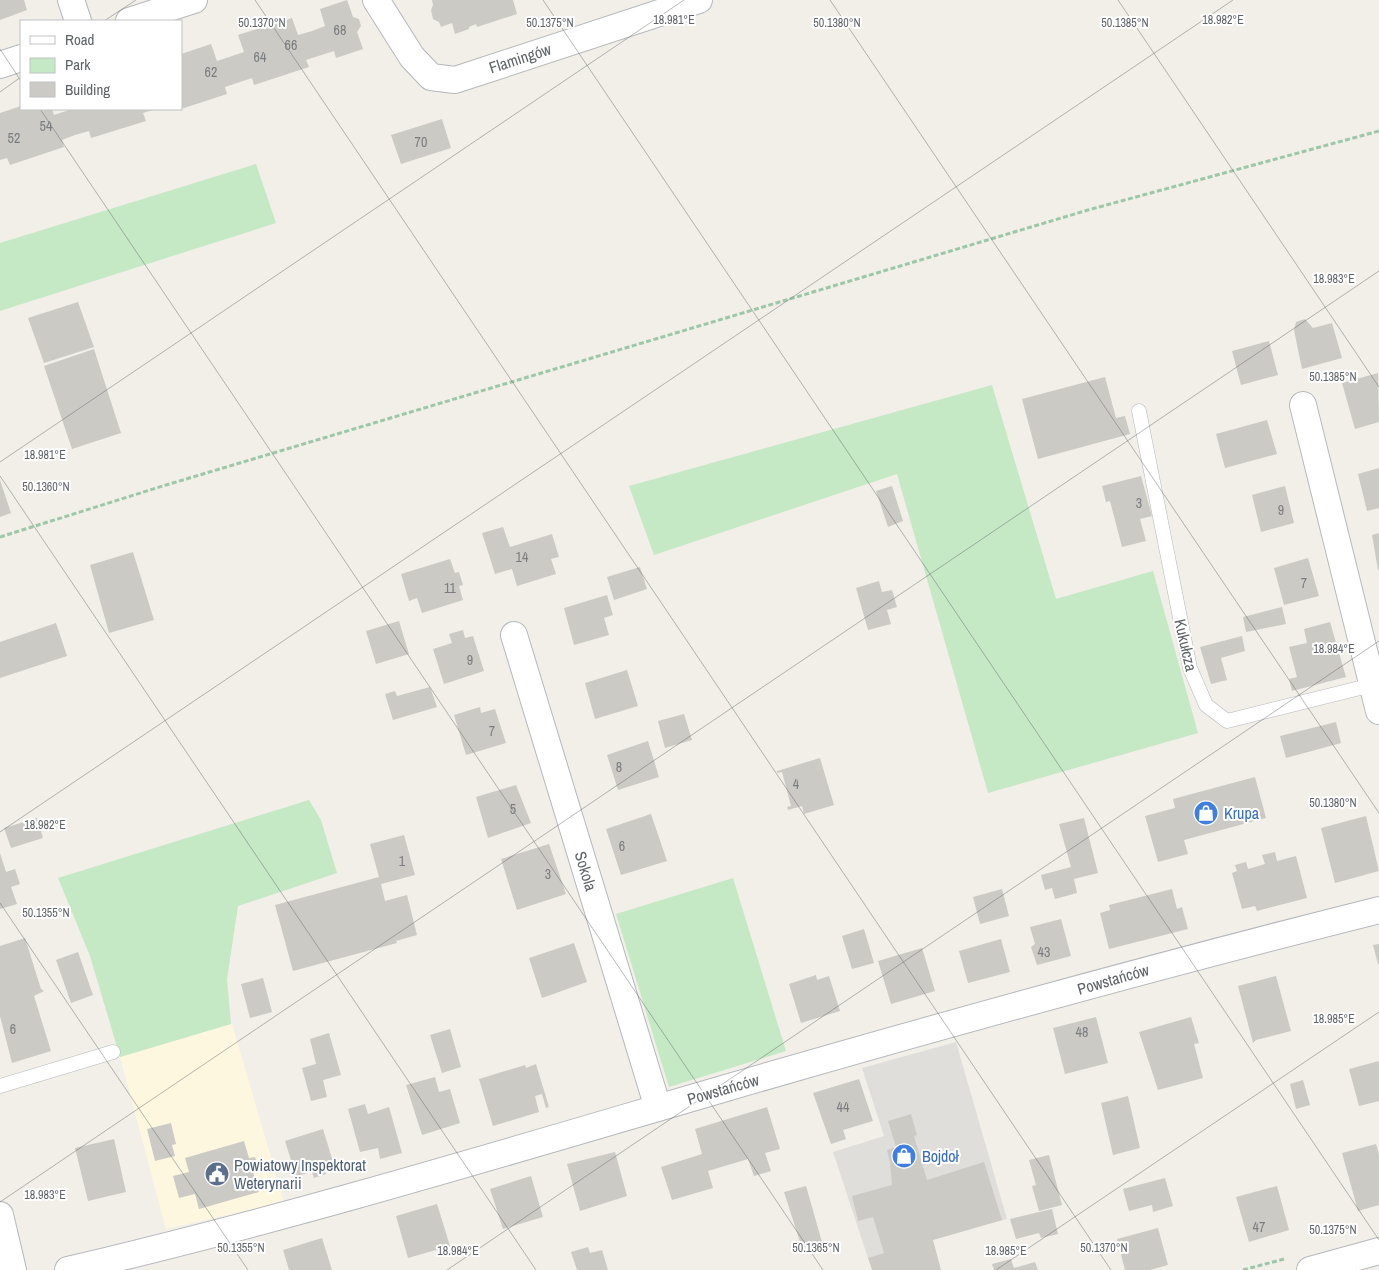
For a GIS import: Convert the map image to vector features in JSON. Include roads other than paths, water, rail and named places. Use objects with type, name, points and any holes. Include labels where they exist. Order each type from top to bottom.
[{"type":"street","points":[[71,0],[78,20]]},
{"type":"street","points":[[132,20],[194,0]]},
{"type":"street","name":"Flamingów","points":[[376,0],[412,57],[430,77],[455,80],[699,0]]},
{"type":"street","points":[[0,66],[20,58]]},
{"type":"street","points":[[1303,405],[1379,711]]},
{"type":"street","name":"Sokola","points":[[514,635],[658,1108]]},
{"type":"street","name":"Powstańców","points":[[68,1270],[209,1237],[366,1194],[658,1108],[1175,961],[1379,910]]},
{"type":"street","points":[[0,1215],[12,1270]]},
{"type":"street","points":[[1310,1270],[1379,1252]]},
{"type":"lane","name":"Kukułcza","points":[[1138,411],[1190,668],[1206,705],[1227,721],[1372,685]]},
{"type":"lane","points":[[0,1086],[113,1052]]},
{"type":"place","name":"Krupa","points":[[1206,813]]},
{"type":"place","name":"Bojdoł","points":[[904,1156]]},
{"type":"place","name":"Powiatowy Inspektorat Weterynarii","points":[[217,1174]]}]
